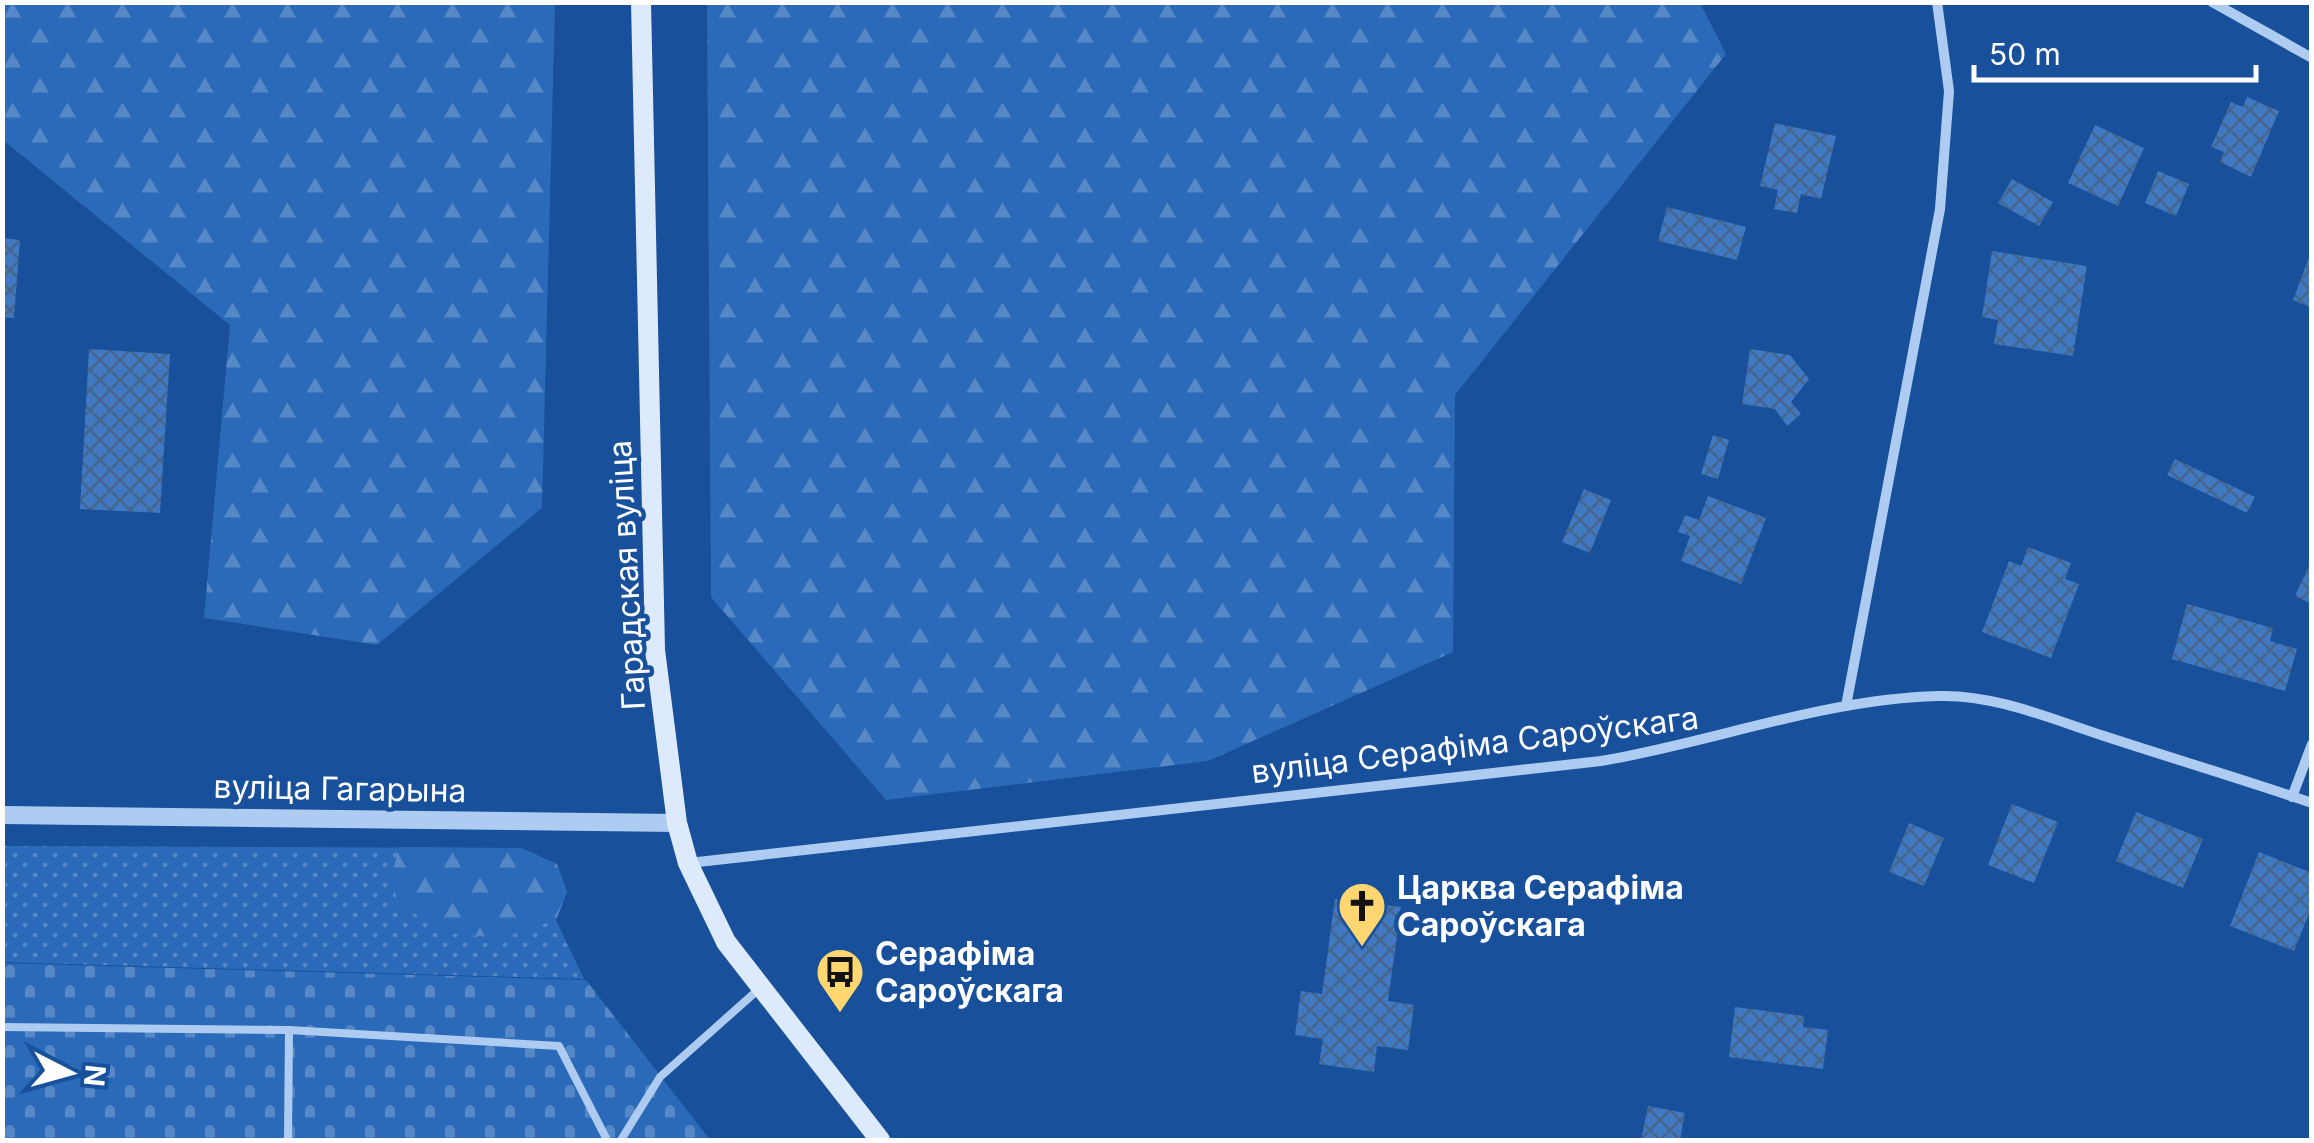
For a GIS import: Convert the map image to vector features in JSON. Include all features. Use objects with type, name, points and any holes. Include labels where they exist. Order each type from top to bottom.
[{"type":"main road","name":"Гарадская вуліца","points":[[641,2],[655,650],[677,823],[688,863],[726,942],[880,1140]]},
{"type":"street","points":[[1846,706],[1940,209],[1949,91],[1937,2]]},
{"type":"street","points":[[2212,2],[2312,58]]},
{"type":"street","name":"вуліца Серафіма Сароўскага","points":[[688,863],[1601,761],[1683,747],[1846,706],[1942,696],[1982,699],[2312,803]]},
{"type":"street","points":[[2292,796],[2312,744]]},
{"type":"street","name":"вуліца Гагарына","points":[[2,815],[677,823]]},
{"type":"lane","points":[[621,1140],[660,1077],[759,989]]},
{"type":"lane","points":[[2,1027],[289,1030],[559,1046],[606,1140]]},
{"type":"lane","points":[[288,1140],[289,1030]]},
{"type":"green space","points":[[555,3],[542,508],[377,645],[204,618],[230,325],[3,140],[2,5]]},
{"type":"green space","points":[[707,3],[1700,3],[1726,54],[1455,395],[1453,652],[1208,761],[886,800],[711,597]]},
{"type":"green space","points":[[3,846],[521,848],[557,864],[567,892],[556,920],[584,979],[3,962]]},
{"type":"green space","points":[[399,847],[521,848],[557,864],[567,892],[556,920],[502,938],[445,933],[397,902],[392,875]]},
{"type":"green space","points":[[3,963],[586,980],[710,1140],[3,1140]]},
{"type":"building","points":[[2247,97],[2279,111],[2251,177],[2220,162],[2224,152],[2211,147],[2231,102],[2243,107]]},
{"type":"building","points":[[1775,123],[1836,136],[1821,199],[1801,194],[1797,213],[1774,209],[1778,190],[1760,186]]},
{"type":"building","points":[[2095,125],[2144,148],[2118,206],[2068,183]]},
{"type":"building","points":[[2158,171],[2189,184],[2176,216],[2145,203]]},
{"type":"building","points":[[2012,179],[2053,202],[2039,226],[1998,203]]},
{"type":"building","points":[[1667,207],[1746,227],[1737,260],[1658,241]]},
{"type":"building","points":[[2,238],[20,240],[14,318],[2,317]]},
{"type":"building","points":[[1992,251],[2087,266],[2073,356],[1994,344],[1998,320],[1982,317]]},
{"type":"building","points":[[2312,252],[2312,308],[2293,300]]},
{"type":"building","points":[[89,349],[170,354],[160,513],[80,509]]},
{"type":"building","points":[[1750,349],[1790,355],[1809,379],[1791,402],[1801,414],[1787,426],[1775,409],[1742,404]]},
{"type":"building","points":[[1713,435],[1729,440],[1718,479],[1701,474]]},
{"type":"building","points":[[2175,459],[2255,497],[2247,513],[2167,475]]},
{"type":"building","points":[[1584,489],[1611,500],[1590,553],[1562,542]]},
{"type":"building","points":[[1708,496],[1766,518],[1741,584],[1681,561],[1690,536],[1678,532],[1685,515],[1699,520]]},
{"type":"building","points":[[2028,547],[2071,563],[2065,579],[2079,584],[2051,658],[1982,632],[2009,561],[2021,566]]},
{"type":"building","points":[[2312,559],[2312,604],[2295,596]]},
{"type":"building","points":[[2187,604],[2273,628],[2270,641],[2297,649],[2285,691],[2172,659]]},
{"type":"building","points":[[2012,804],[2058,822],[2034,883],[1988,865]]},
{"type":"building","points":[[2136,812],[2203,839],[2183,888],[2116,861]]},
{"type":"building","points":[[1909,823],[1944,838],[1924,886],[1889,872]]},
{"type":"building","points":[[2259,852],[2312,873],[2312,906],[2294,951],[2230,926]]},
{"type":"building","name":"Царква Серафіма Сароўскага","points":[[1335,899],[1401,907],[1388,1001],[1414,1005],[1408,1050],[1377,1046],[1374,1072],[1319,1064],[1323,1039],[1295,1035],[1301,991],[1322,994]]},
{"type":"building","points":[[1735,1007],[1804,1016],[1803,1027],[1828,1030],[1823,1069],[1729,1057]]},
{"type":"building","points":[[1648,1106],[1685,1113],[1680,1140],[1641,1140]]},
{"type":"place","name":"Царква Серафіма Сароўскага","points":[[1362,948]]},
{"type":"place","name":"Серафіма Сароўскага","points":[[840,1014]]}]
